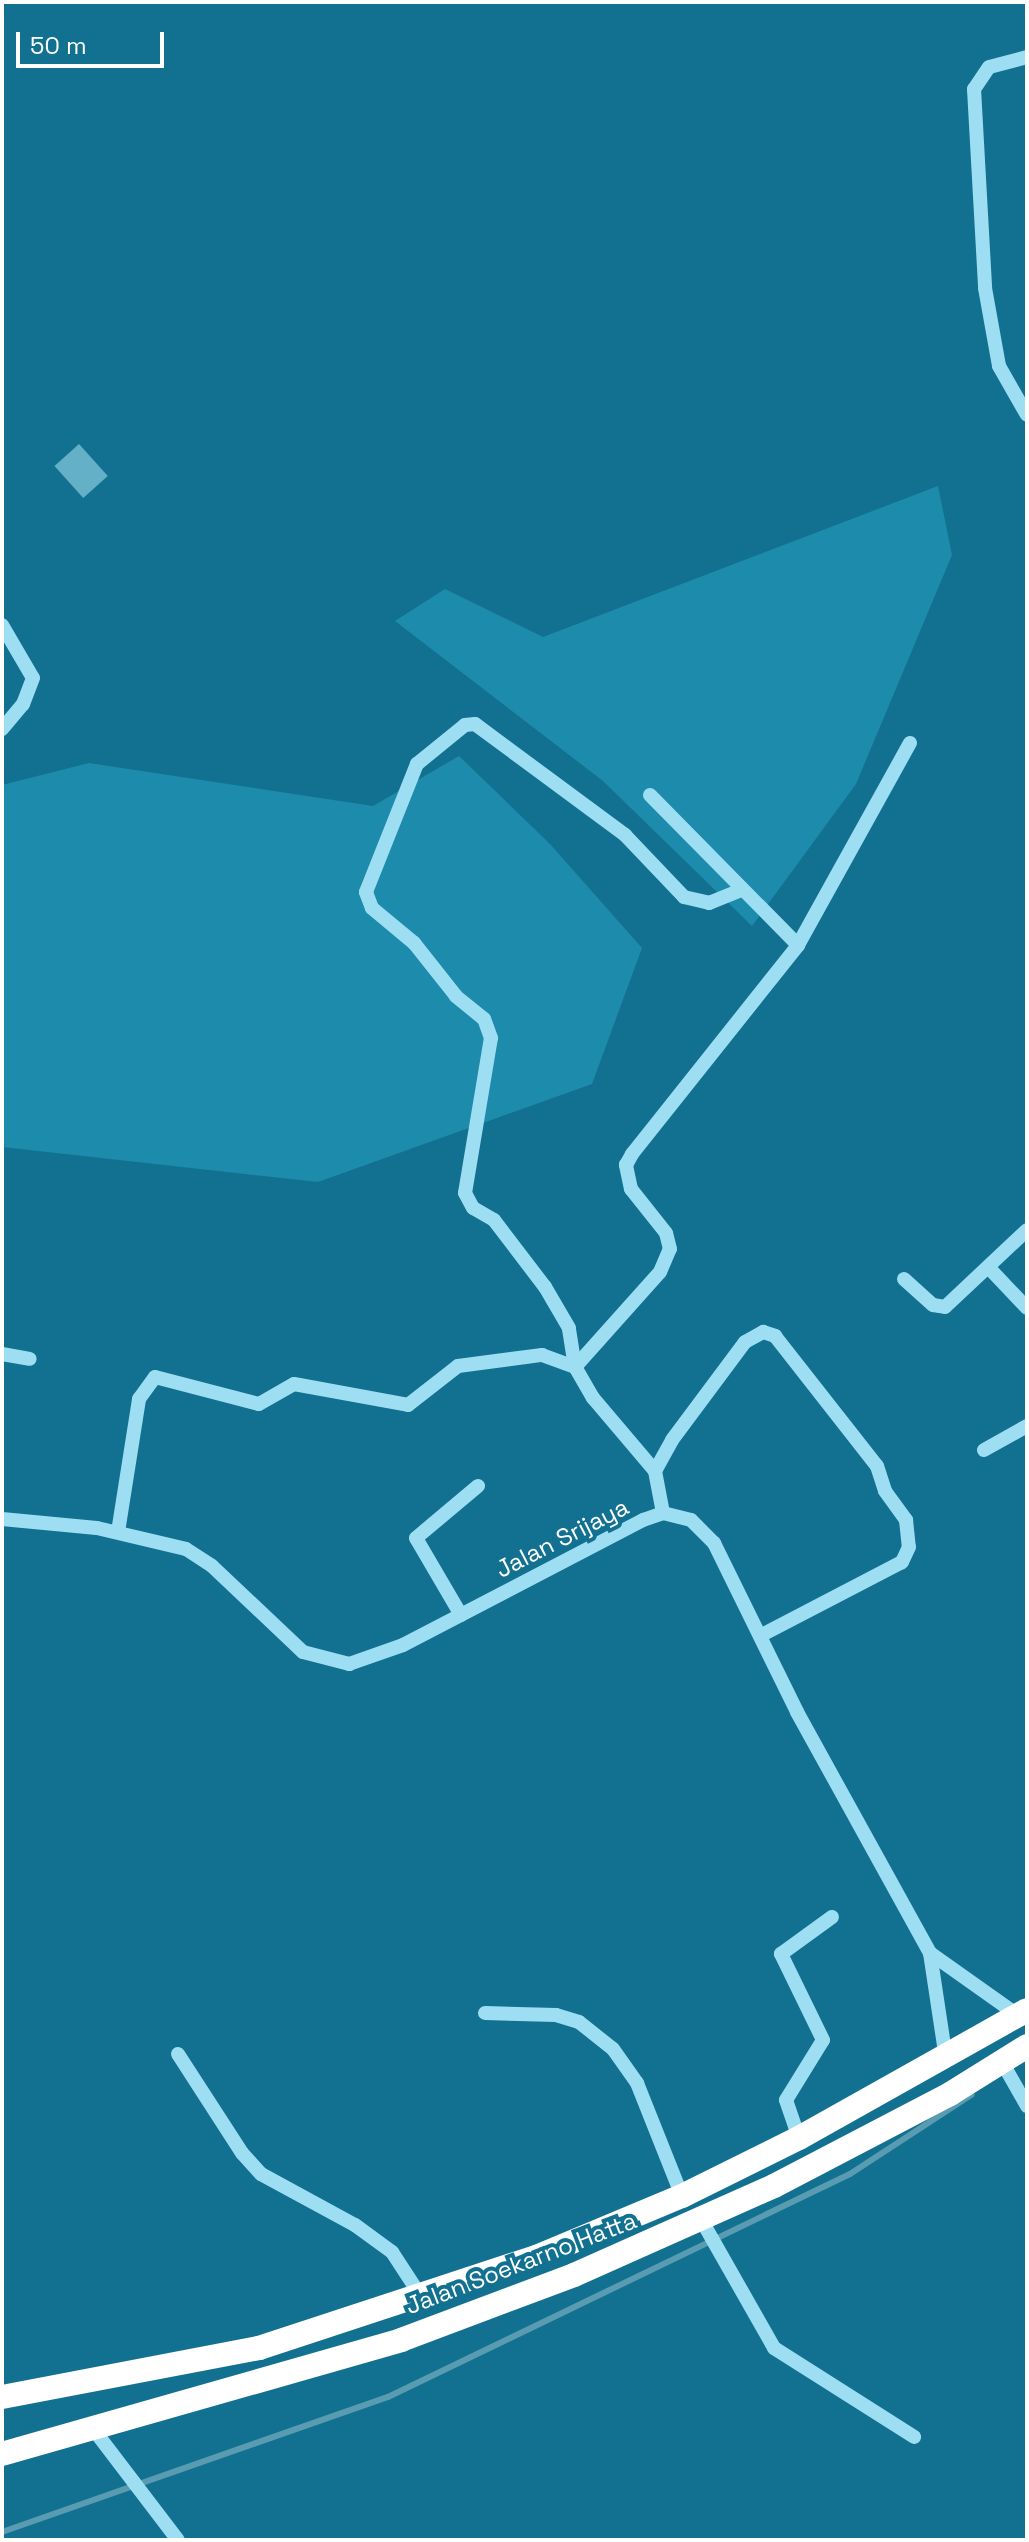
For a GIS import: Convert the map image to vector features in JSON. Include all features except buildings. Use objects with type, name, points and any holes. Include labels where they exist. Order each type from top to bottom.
[{"type":"highway","name":"Jalan Soekarno Hatta","points":[[2,2397],[259,2348],[422,2298],[682,2196],[799,2138],[946,2059],[1023,2013]]},
{"type":"highway","name":"Jalan Soekarno Hatta","points":[[2,2454],[91,2426],[401,2340],[706,2228],[1004,2064],[1027,2046]]},
{"type":"street","points":[[1027,57],[989,67],[974,89],[985,288],[999,366],[1027,415]]},
{"type":"street","points":[[2,625],[33,678],[23,704],[2,729]]},
{"type":"street","points":[[663,1513],[655,1471],[593,1398],[575,1367],[561,1311],[494,1220],[473,1208],[465,1193],[491,1038],[484,1019],[456,996],[414,943],[372,908],[367,882],[417,764],[465,725],[475,724],[625,835],[684,897],[709,903],[739,891]]},
{"type":"street","points":[[575,1367],[660,1272],[670,1249],[670,1240],[631,1189],[626,1165],[798,945],[910,743]]},
{"type":"street","points":[[650,795],[739,891],[798,945]]},
{"type":"street","points":[[904,1279],[942,1308],[1027,1230]]},
{"type":"street","points":[[989,1268],[1027,1308]]},
{"type":"street","points":[[655,1471],[720,1370],[745,1342],[763,1332],[793,1354],[877,1466],[885,1491],[906,1520],[906,1559],[760,1636]]},
{"type":"street","points":[[2,1354],[30,1359]]},
{"type":"street","points":[[118,1532],[139,1399],[155,1377],[259,1404],[294,1384],[408,1405],[458,1366],[542,1355],[575,1367]]},
{"type":"street","points":[[984,1450],[1027,1426]]},
{"type":"street","points":[[461,1615],[416,1538],[478,1486]]},
{"type":"street","name":"Jalan Srijaya","points":[[2,1519],[118,1532],[186,1549],[212,1566],[303,1652],[333,1663],[369,1661],[663,1513],[691,1520],[714,1543],[760,1636],[930,1953],[1023,2013]]},
{"type":"street","points":[[799,2138],[786,2100],[823,2040],[781,1954],[832,1917]]},
{"type":"street","points":[[930,1953],[946,2059]]},
{"type":"street","points":[[485,2013],[556,2015],[579,2022],[613,2049],[637,2083],[682,2196]]},
{"type":"street","points":[[178,2054],[242,2153],[261,2174],[355,2225],[392,2252],[422,2298]]},
{"type":"street","points":[[1004,2064],[1027,2106]]},
{"type":"street","points":[[706,2228],[767,2339],[784,2357],[914,2437]]},
{"type":"street","points":[[91,2426],[178,2540]]},
{"type":"shaded area","points":[[938,486],[952,555],[856,784],[752,926],[603,781],[395,621],[445,589],[543,637]]},
{"type":"shaded area","points":[[459,756],[550,844],[642,948],[592,1084],[318,1182],[2,1147],[2,785],[89,763],[373,806]]},
{"type":"waterway","points":[[2,2532],[388,2397],[850,2174],[971,2095]]}]
